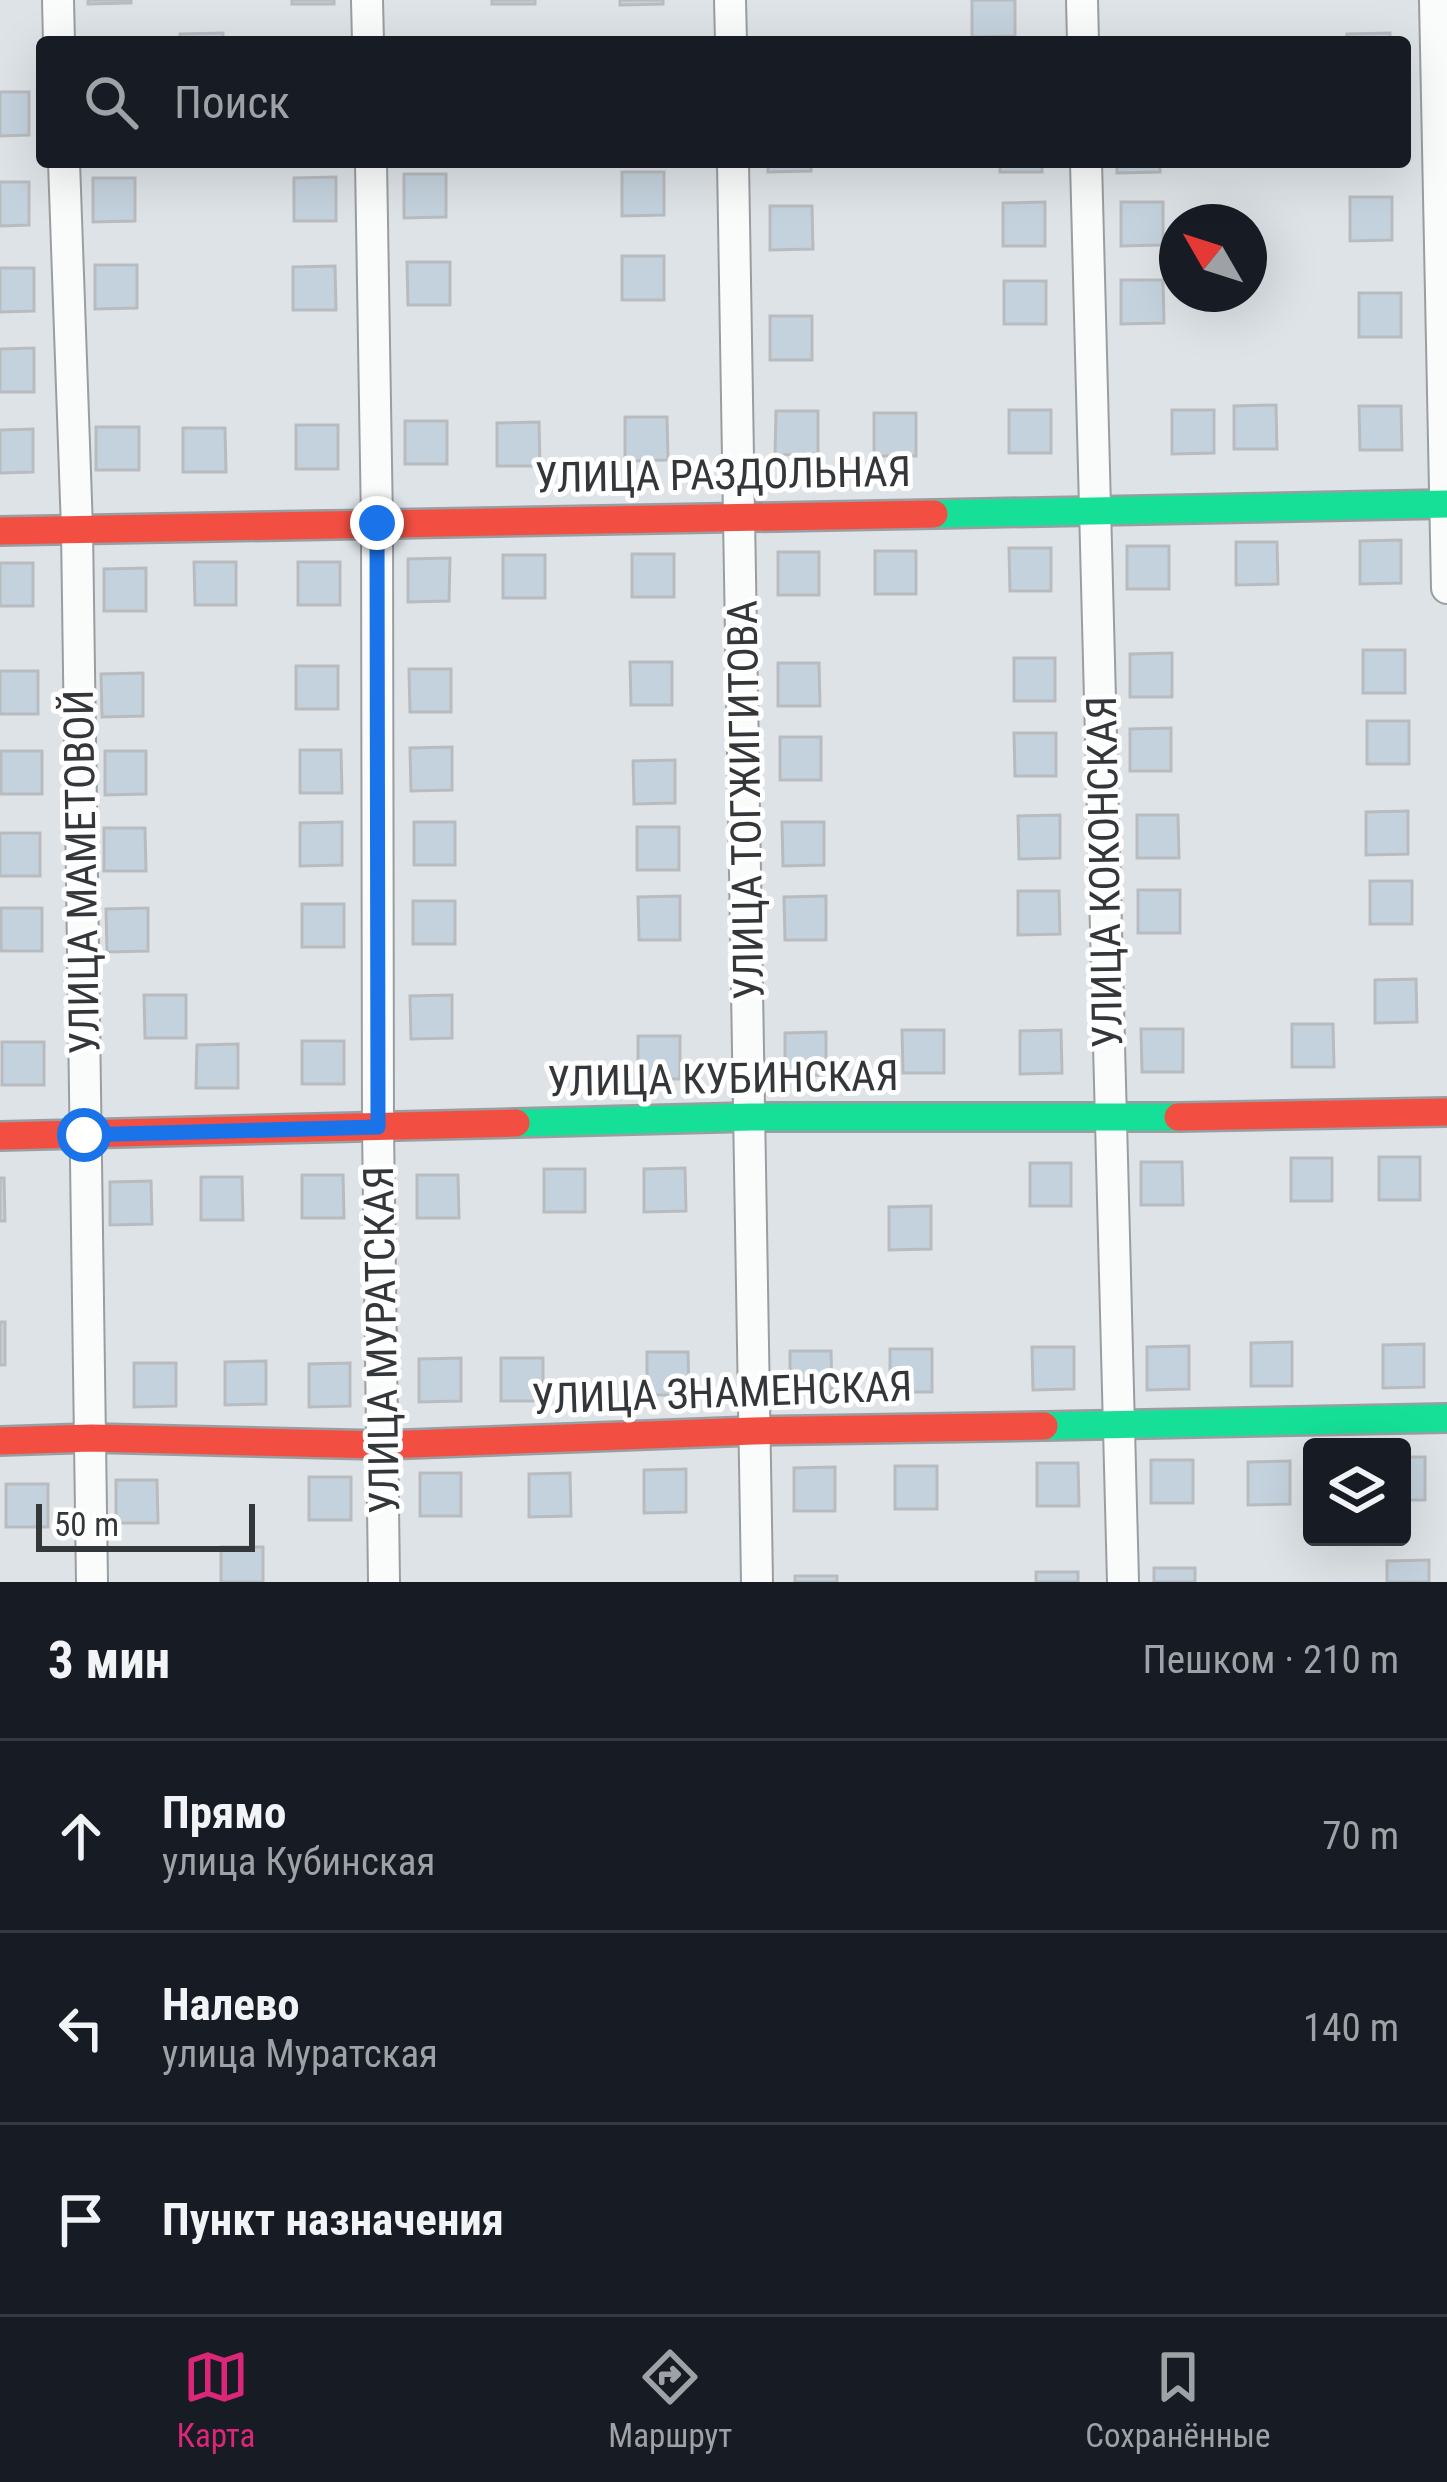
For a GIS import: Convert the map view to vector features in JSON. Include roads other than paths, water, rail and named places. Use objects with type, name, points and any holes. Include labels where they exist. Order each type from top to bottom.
[{"type":"street","points":[[58,0],[59,36]]},
{"type":"street","points":[[368,0],[368,36]]},
{"type":"street","points":[[730,0],[731,36]]},
{"type":"street","points":[[1082,0],[1083,36]]},
{"type":"street","points":[[1435,0],[1447,588]]},
{"type":"street","name":"УЛИЦА МАМЕТОВОЙ","points":[[64,168],[77,529],[92,1582]]},
{"type":"street","name":"УЛИЦА МУРАТСКАЯ","points":[[370,168],[384,1582]]},
{"type":"street","name":"УЛИЦА ТОГЖИГИТОВА","points":[[733,168],[757,1582]]},
{"type":"street","name":"УЛИЦА КОКОНСКАЯ","points":[[1086,168],[1123,1582]]},
{"type":"street","name":"УЛИЦА РАЗДОЛЬНАЯ","points":[[0,531],[1446,504]]},
{"type":"street","name":"УЛИЦА КУБИНСКАЯ","points":[[0,1136],[751,1117],[1447,1112]]},
{"type":"street","name":"УЛИЦА ЗНАМЕНСКАЯ","points":[[0,1441],[91,1438],[383,1445],[753,1431],[1447,1418]]}]
